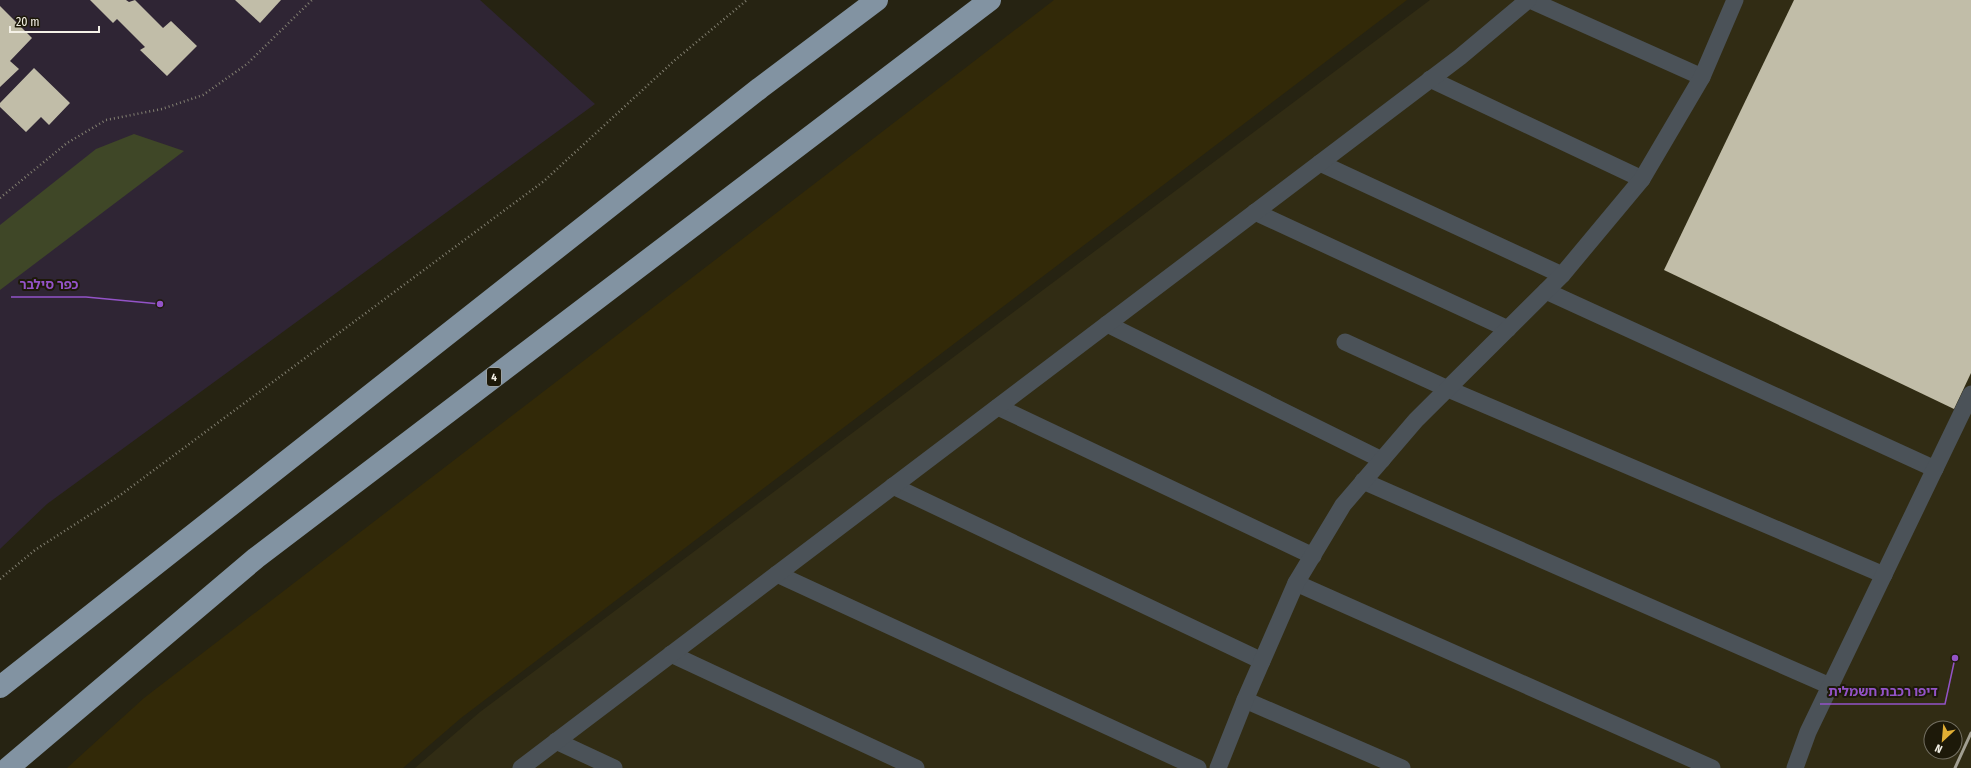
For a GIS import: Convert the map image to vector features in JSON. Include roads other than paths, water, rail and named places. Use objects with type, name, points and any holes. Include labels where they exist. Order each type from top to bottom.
[{"type":"highway","points":[[0,687],[760,88],[877,0]]},
{"type":"highway","name":"4","points":[[8,768],[256,558],[990,0]]},
{"type":"lane","points":[[521,768],[1460,57],[1529,0],[1702,77]]},
{"type":"lane","points":[[1218,768],[1244,700],[1296,583],[1343,505],[1416,420],[1562,275],[1642,179],[1702,77],[1735,0]]},
{"type":"lane","points":[[1430,79],[1642,179]]},
{"type":"lane","points":[[1320,163],[1562,275]]},
{"type":"lane","points":[[1255,212],[1508,329]]},
{"type":"lane","points":[[1546,291],[1935,469]]},
{"type":"lane","points":[[1107,324],[1382,460]]},
{"type":"lane","points":[[1345,342],[1448,388],[1884,575]]},
{"type":"lane","points":[[1795,768],[1808,732],[1971,394]]},
{"type":"lane","points":[[998,407],[1313,556]]},
{"type":"lane","points":[[1363,482],[1830,686]]},
{"type":"lane","points":[[893,486],[1262,661]]},
{"type":"lane","points":[[777,574],[1198,768]]},
{"type":"lane","points":[[1296,583],[1712,768]]},
{"type":"lane","points":[[671,654],[916,768]]},
{"type":"lane","points":[[1244,700],[1402,768]]},
{"type":"lane","points":[[556,741],[614,768]]},
{"type":"railway","points":[[1955,768],[1971,733]]},
{"type":"place","name":"כפר סילבר","points":[[160,304]]},
{"type":"place","name":"דיפו רכבת חשמלית","points":[[1955,658]]}]
